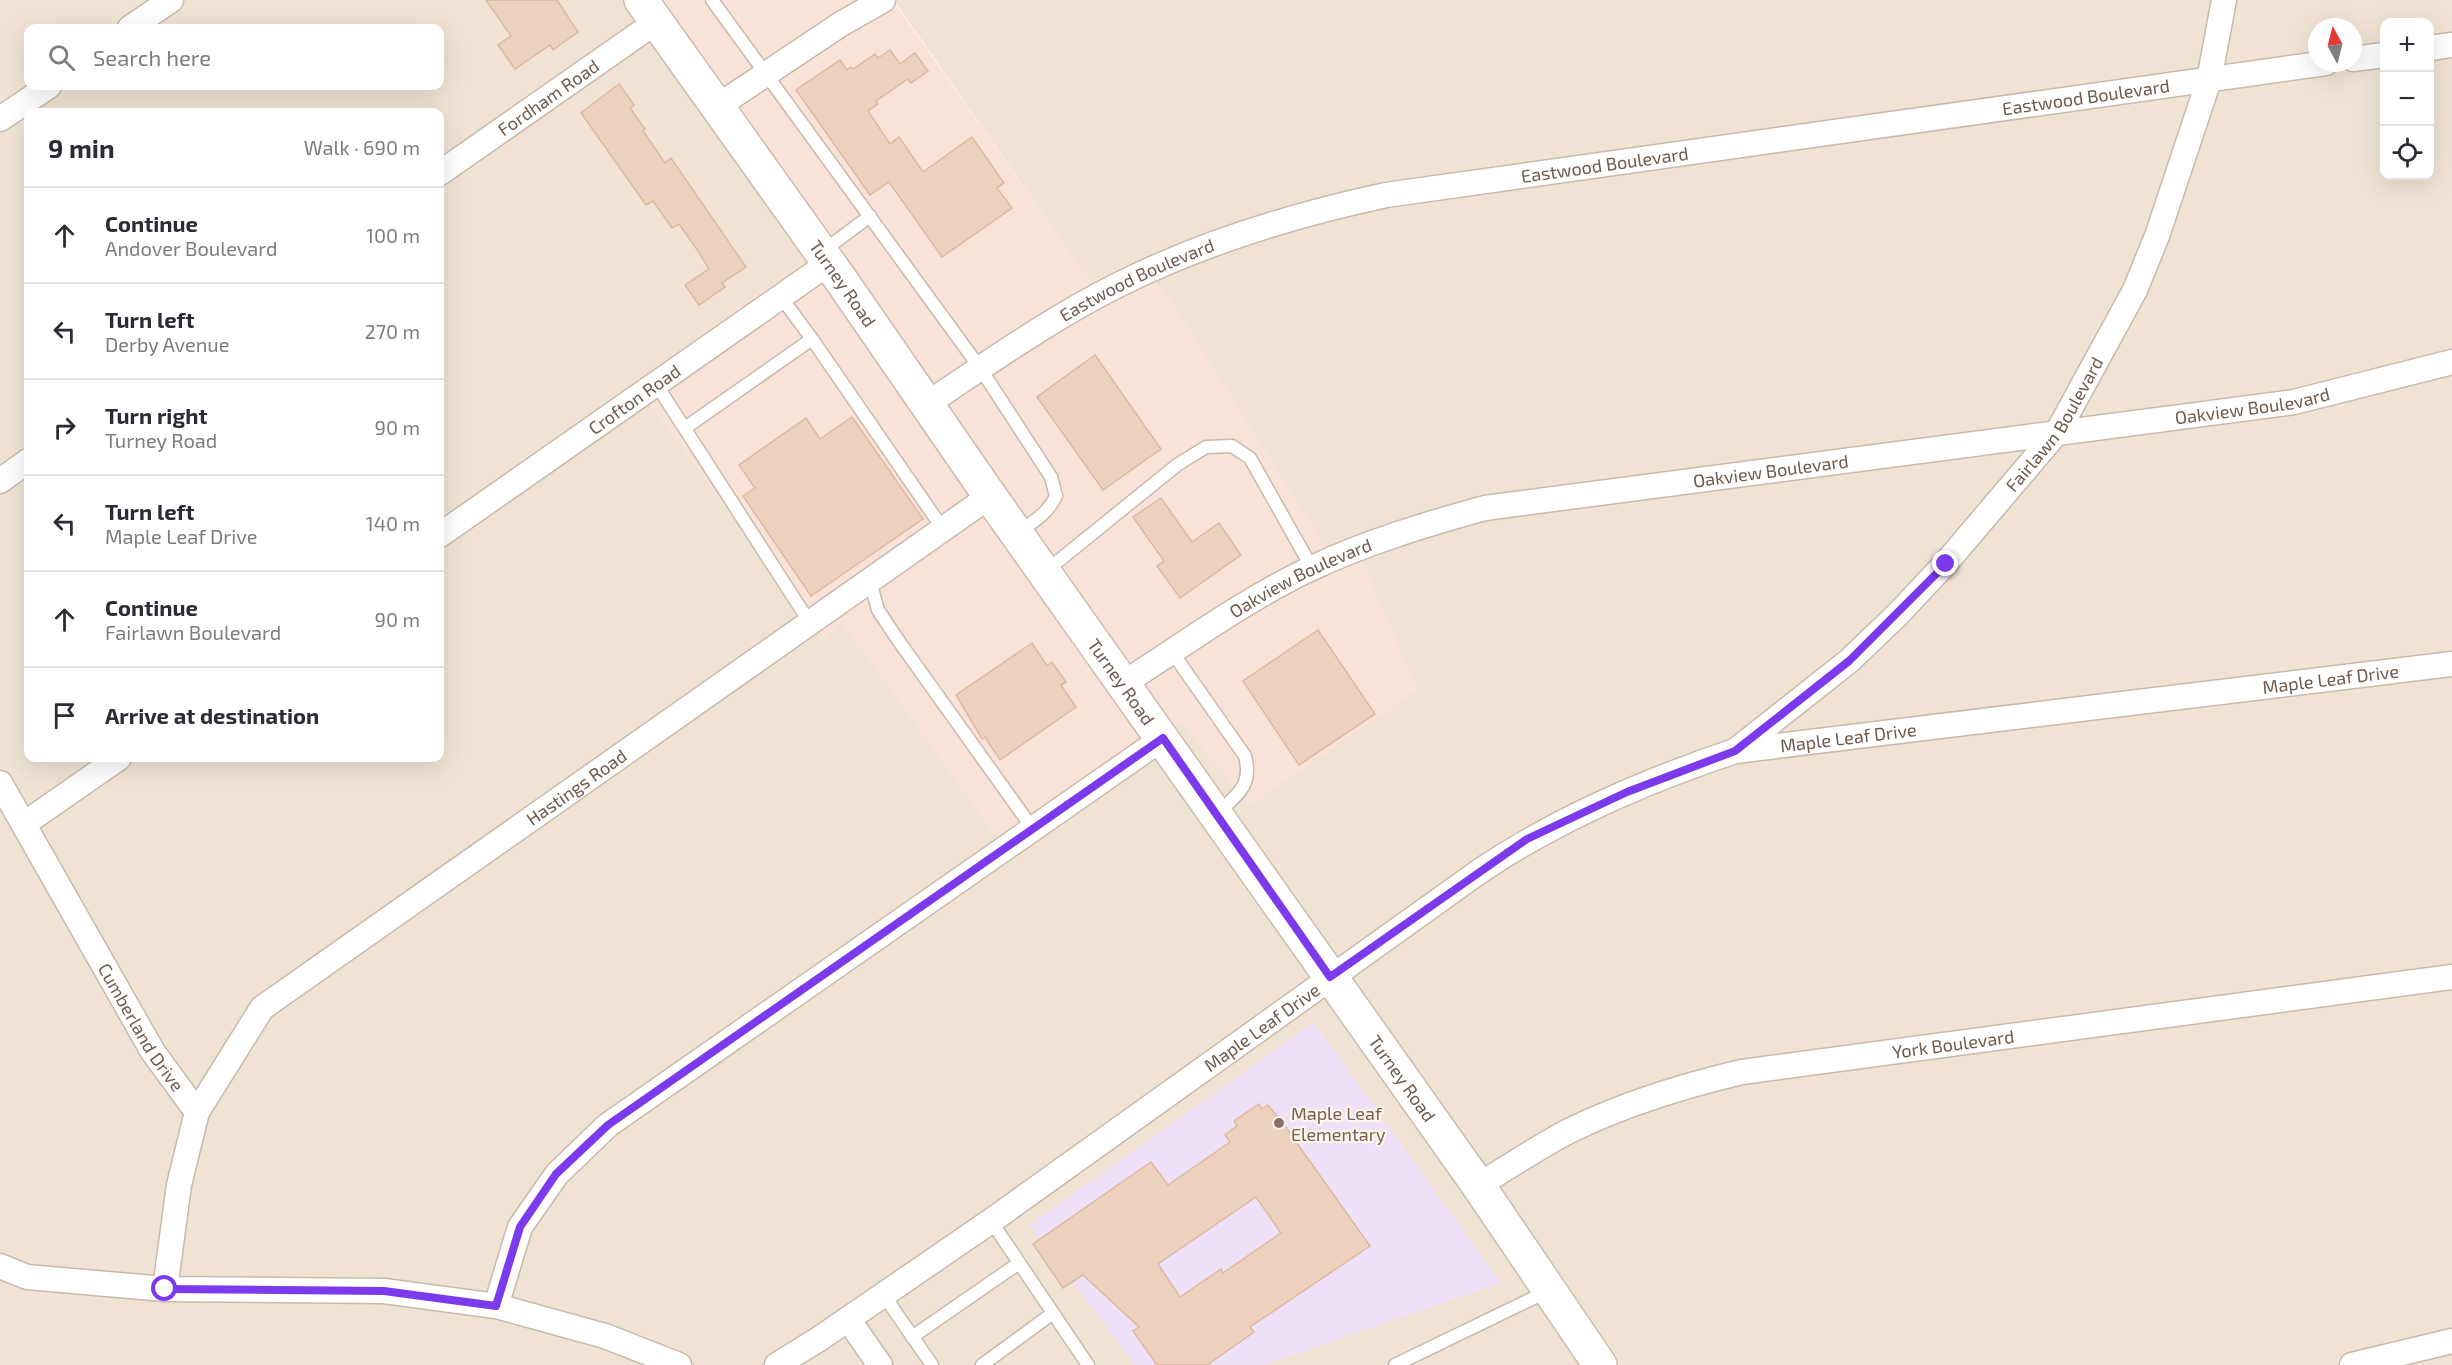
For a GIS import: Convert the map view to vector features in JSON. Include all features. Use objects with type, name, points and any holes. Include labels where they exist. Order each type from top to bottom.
[{"type":"main road","name":"Turney Road","points":[[648,11],[928,402],[990,496],[1124,682],[1478,1185],[1600,1365]]},
{"type":"street","points":[[136,24],[171,0]]},
{"type":"street","points":[[718,106],[768,75],[803,48],[883,0]]},
{"type":"street","name":"Fairlawn Boulevard","points":[[1735,751],[1849,661],[1898,614],[1946,564],[2058,431],[2135,290],[2157,236],[2209,80],[2224,0]]},
{"type":"street","name":"Fordham Road","points":[[444,170],[648,11]]},
{"type":"street","points":[[2434,47],[2452,45]]},
{"type":"street","points":[[2362,58],[2380,55]]},
{"type":"street","name":"Eastwood Boulevard","points":[[928,402],[1049,324],[1117,285],[1221,240],[1308,212],[1386,195],[2308,66]]},
{"type":"street","points":[[0,119],[43,90]]},
{"type":"street","name":"Crofton Road","points":[[444,531],[781,297],[825,258]]},
{"type":"street","name":"Oakview Boulevard","points":[[1124,682],[1271,590],[1312,568],[1388,538],[1485,508],[2058,431],[2294,402],[2452,362]]},
{"type":"street","points":[[0,481],[24,464]]},
{"type":"street","name":"Hastings Road","points":[[197,1112],[262,1008],[990,496]]},
{"type":"street","name":"Maple Leaf Drive","points":[[777,1365],[991,1221],[1330,977],[1527,839],[1627,792],[1735,751],[2452,664]]},
{"type":"street","points":[[496,1306],[520,1227],[556,1174],[608,1125],[1163,738]]},
{"type":"street","points":[[24,824],[113,762]]},
{"type":"street","name":"Cumberland Drive","points":[[0,783],[153,1052],[197,1112]]},
{"type":"street","name":"York Boulevard","points":[[1478,1185],[1568,1132],[1614,1111],[1656,1095],[1742,1072],[2452,977]]},
{"type":"street","points":[[165,1289],[179,1185],[197,1112]]},
{"type":"street","points":[[0,1266],[27,1277],[165,1289],[384,1291],[496,1306],[605,1336],[680,1365]]},
{"type":"street","points":[[848,1319],[880,1365]]},
{"type":"street","points":[[2352,1365],[2452,1341]]},
{"type":"lane","points":[[712,0],[980,368],[1055,485],[1056,496],[1052,505],[1044,515],[1017,534]]},
{"type":"lane","points":[[825,258],[870,216]]},
{"type":"lane","points":[[781,297],[943,529]]},
{"type":"lane","points":[[685,428],[812,339]]},
{"type":"lane","points":[[656,384],[810,623]]},
{"type":"lane","points":[[1045,572],[1177,465],[1206,447],[1232,446],[1250,458],[1312,568]]},
{"type":"lane","points":[[870,581],[873,600],[898,640],[1033,829]]},
{"type":"lane","points":[[1172,652],[1245,756],[1248,769],[1246,781],[1240,792],[1216,814]]},
{"type":"lane","points":[[991,1221],[1088,1365]]},
{"type":"lane","points":[[912,1337],[1019,1263]]},
{"type":"lane","points":[[1395,1365],[1550,1290]]},
{"type":"lane","points":[[883,1294],[932,1365]]},
{"type":"lane","points":[[982,1365],[1053,1313]]},
{"type":"shaded area","points":[[0,0],[625,0],[811,256],[636,383],[821,640],[841,620],[998,838],[1180,721],[1325,547],[1172,303],[1138,260],[1090,282],[894,0],[2452,0],[2452,1365],[0,1365]]},
{"type":"shaded area","points":[[625,0],[892,0],[1090,282],[1138,260],[1172,303],[1325,547],[1353,540],[1418,690],[1250,805],[1179,721],[998,838],[841,620],[821,640],[635,383],[811,256]]},
{"type":"shaded area","name":"Maple Leaf Elementary","points":[[1314,1022],[1501,1283],[1264,1365],[1135,1365],[1029,1225]]},
{"type":"building","points":[[486,0],[557,0],[578,32],[553,50],[550,45],[515,69],[498,45],[511,36]]},
{"type":"building","points":[[890,50],[900,64],[915,53],[928,71],[911,83],[908,79],[876,101],[878,104],[868,111],[890,144],[899,137],[923,172],[972,137],[1004,183],[997,188],[1012,208],[942,257],[889,182],[870,195],[796,90],[840,60],[847,70],[851,67],[853,69],[875,54],[878,58]]},
{"type":"building","points":[[619,84],[634,105],[630,108],[645,129],[643,131],[665,163],[671,158],[746,267],[722,283],[725,287],[699,305],[685,285],[709,269],[698,251],[679,224],[672,228],[653,201],[646,205],[581,113]]},
{"type":"building","points":[[1095,355],[1161,449],[1103,490],[1037,397]]},
{"type":"building","points":[[852,417],[923,519],[811,596],[743,496],[755,488],[739,465],[806,418],[820,439]]},
{"type":"building","points":[[1161,498],[1192,542],[1219,523],[1241,555],[1180,598],[1157,566],[1164,561],[1133,517]]},
{"type":"building","points":[[1318,630],[1375,714],[1299,765],[1243,681]]},
{"type":"building","points":[[1032,643],[1047,666],[1052,662],[1066,682],[1061,685],[1076,707],[1000,760],[985,737],[982,739],[956,695]]},
{"type":"building","points":[[1259,1104],[1262,1109],[1268,1105],[1370,1246],[1250,1327],[1254,1332],[1207,1365],[1157,1365],[1133,1331],[1139,1327],[1083,1275],[1063,1288],[1033,1244],[1151,1162],[1168,1185],[1230,1142],[1225,1135],[1237,1126],[1234,1121]],"holes":[[[1256,1197],[1281,1233],[1223,1273],[1221,1269],[1180,1297],[1158,1264]]]},
{"type":"place","name":"Maple Leaf Elementary","points":[[1279,1123]]},
{"type":"route","points":[[165,1289],[384,1291],[496,1306],[520,1227],[556,1174],[608,1125],[1163,738],[1330,977],[1527,839],[1627,792],[1735,751],[1849,661],[1946,564]]}]
